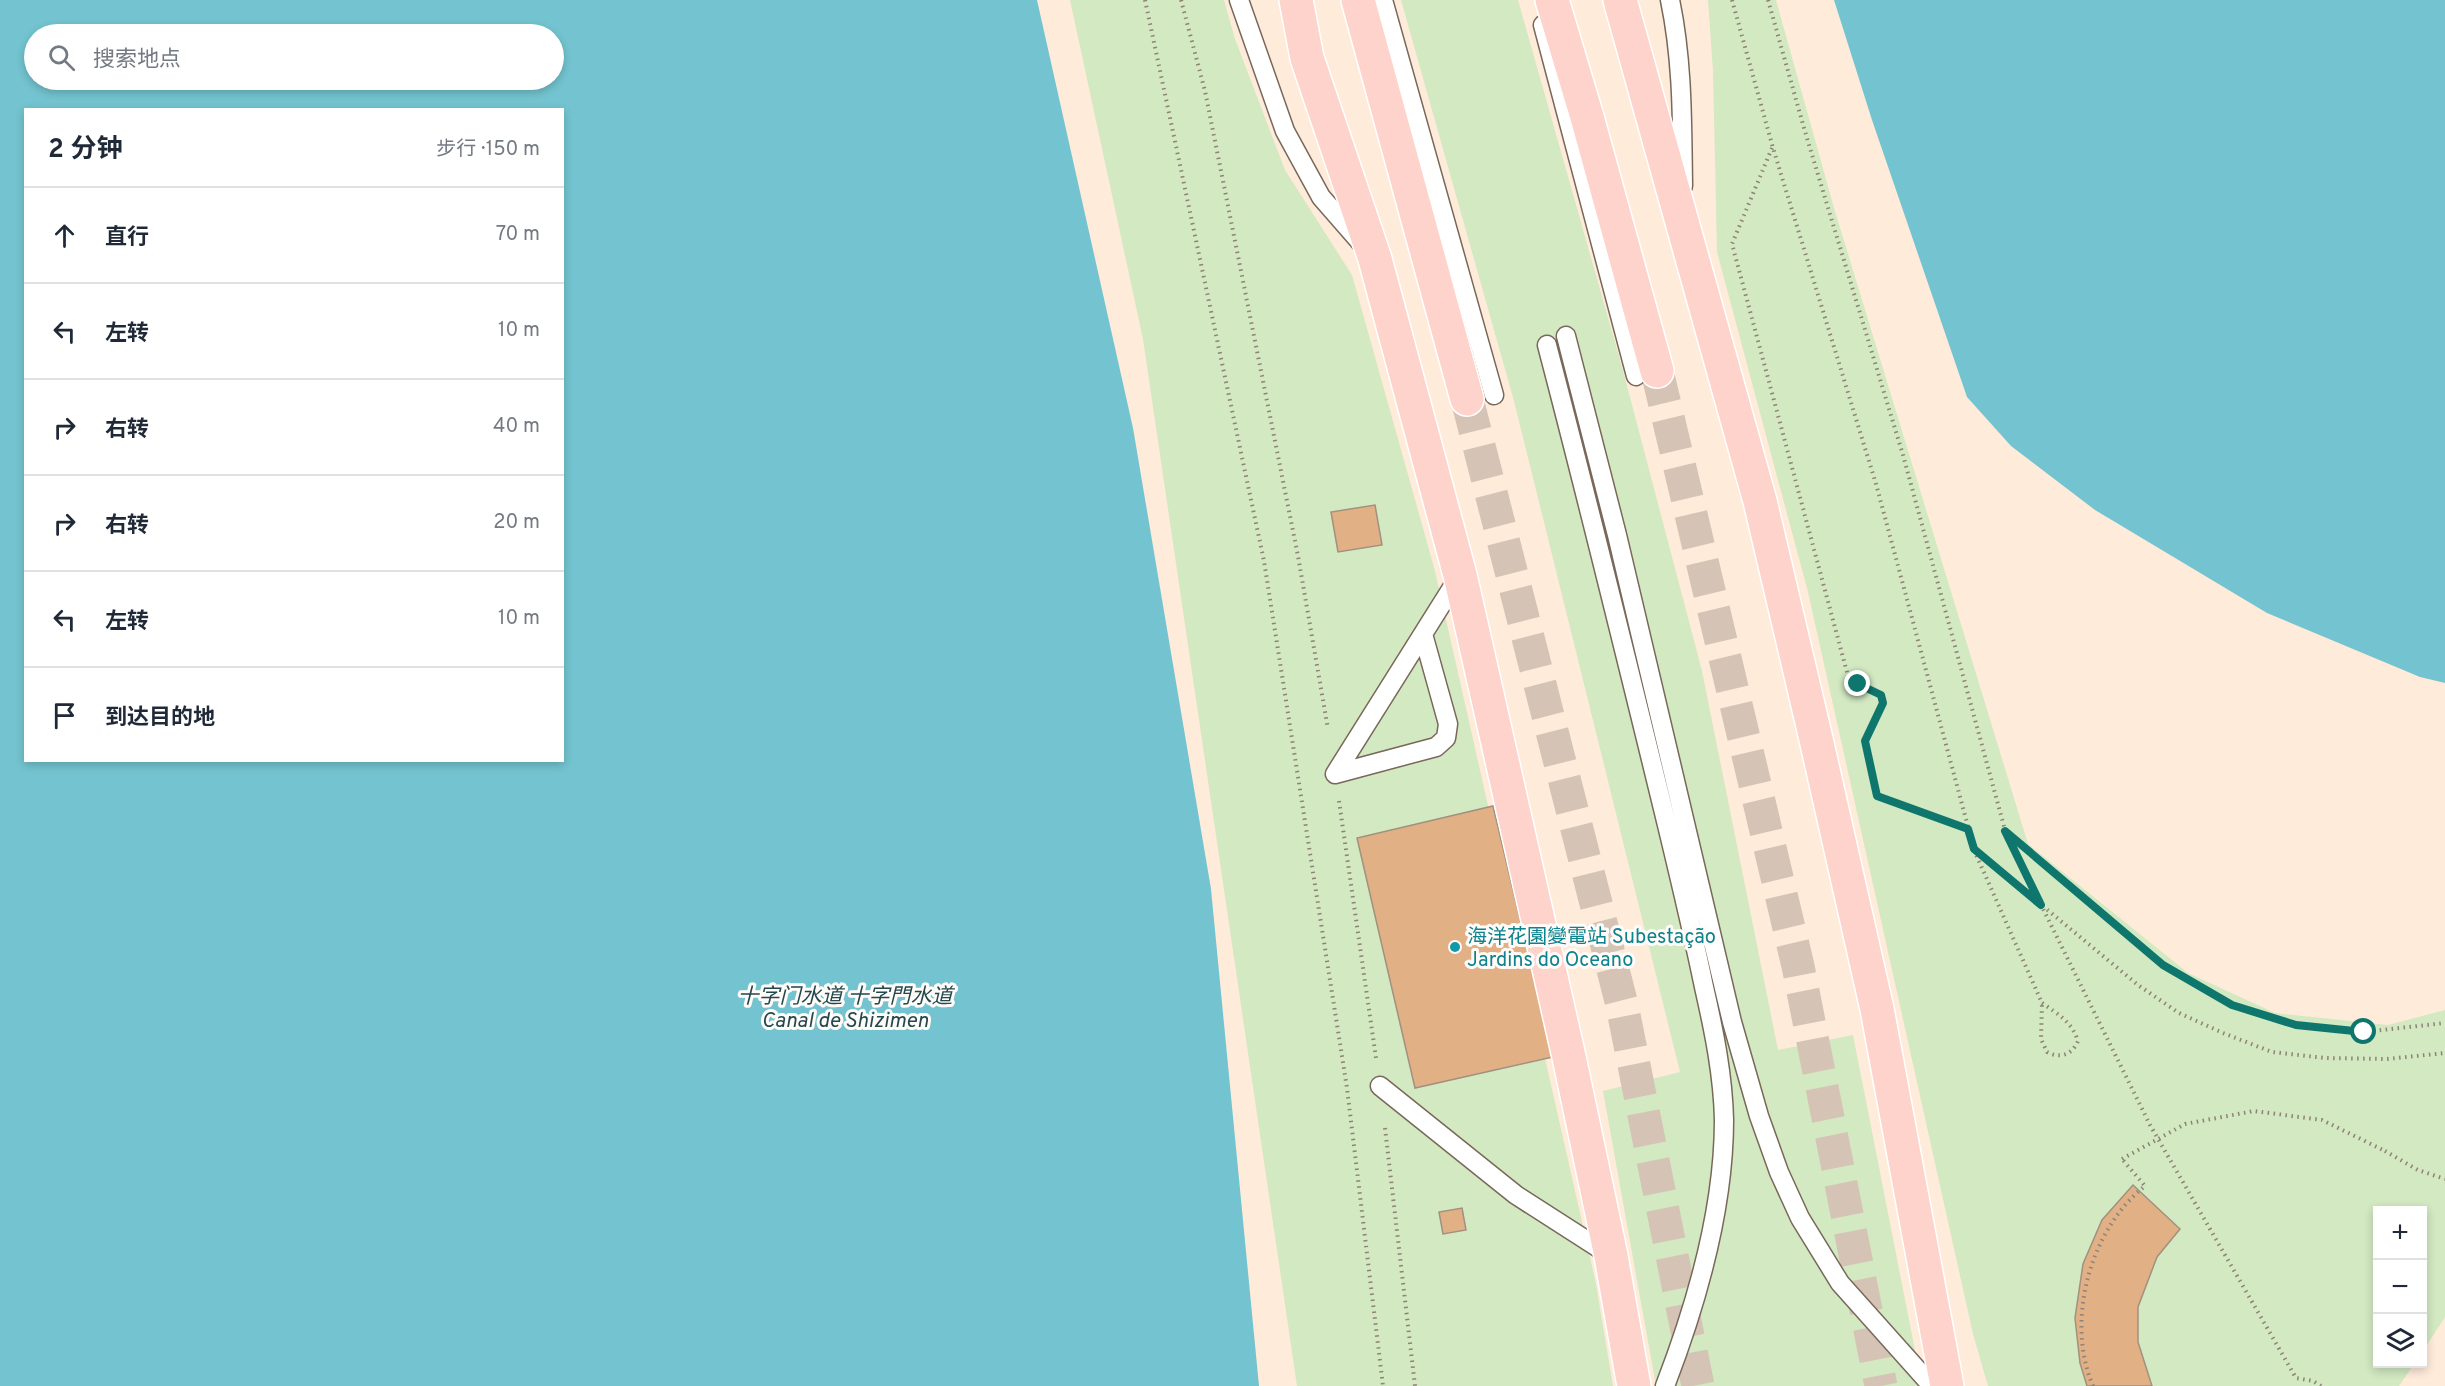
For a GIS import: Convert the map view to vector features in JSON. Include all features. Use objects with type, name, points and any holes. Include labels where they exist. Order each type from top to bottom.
[{"type":"main road","points":[[1296,0],[1307,58],[1374,259],[1460,575],[1569,1057],[1611,1256],[1634,1386]]},
{"type":"main road","points":[[1358,0],[1481,397]]},
{"type":"main road","points":[[1552,0],[1587,117],[1647,373]]},
{"type":"main road","points":[[1620,0],[1760,501],[1877,1009],[1947,1386]]},
{"type":"main road","points":[[1920,1237],[1962,1386]]},
{"type":"lane","points":[[1239,0],[1285,130],[1321,197],[1374,259]]},
{"type":"lane","points":[[1383,0],[1481,397]]},
{"type":"lane","points":[[1536,0],[1647,373]]},
{"type":"lane","points":[[1670,0],[1677,33],[1682,82],[1683,223]]},
{"type":"lane","points":[[1566,336],[1620,547],[1732,1022],[1759,1116],[1779,1172],[1800,1218],[1839,1283],[1932,1386]]},
{"type":"lane","points":[[1547,345],[1598,539],[1688,909],[1716,1044],[1722,1088],[1722,1155],[1711,1232],[1693,1304],[1665,1386]]},
{"type":"lane","points":[[1335,774],[1460,575]]},
{"type":"lane","points":[[1335,774],[1436,747],[1446,738],[1448,724],[1423,634]]},
{"type":"lane","points":[[1380,1086],[1516,1195],[1611,1256]]},
{"type":"path","points":[[1145,0],[1264,561],[1347,1088],[1383,1386]]},
{"type":"path","points":[[1181,0],[1205,91],[1298,556],[1335,774],[1380,1086],[1415,1386]]},
{"type":"path","points":[[1732,0],[1773,148],[1876,484],[1974,849],[2042,1003],[2041,1040],[2047,1052],[2060,1057],[2066,1055],[2076,1047],[2078,1041],[2074,1029],[2042,1003]]},
{"type":"path","points":[[1768,0],[1806,135],[1903,455],[2005,831],[2150,1125],[2296,1378],[2313,1381],[2322,1386]]},
{"type":"path","points":[[1773,148],[1732,244],[1848,676],[1881,695],[1883,703],[1865,741],[1877,796],[1968,829]]},
{"type":"path","points":[[2005,831],[2163,965],[2232,1005],[2296,1025],[2364,1032],[2445,1023]]},
{"type":"path","points":[[1974,849],[2138,985],[2178,1013],[2272,1052],[2336,1058],[2387,1059],[2445,1053]]},
{"type":"path","points":[[2093,1386],[2086,1368],[2081,1307],[2096,1248],[2131,1197],[2145,1185],[2122,1160],[2185,1124],[2254,1111],[2322,1120],[2418,1170],[2445,1179]]},
{"type":"green space","points":[[1070,0],[1224,0],[1235,39],[1285,170],[1352,275],[1435,571],[1596,1284],[1613,1386],[1297,1386],[1143,339]]},
{"type":"green space","points":[[1401,0],[1518,0],[1622,367],[1702,671],[1778,1050],[1853,1035],[1922,1386],[1656,1386],[1603,1091],[1680,1072],[1514,401]]},
{"type":"green space","points":[[1708,0],[1776,0],[1834,208],[2028,844],[2188,973],[2275,1013],[2388,1025],[2445,1010],[2445,1317],[2427,1345],[2427,1206],[2373,1206],[2373,1368],[2411,1368],[2399,1386],[1988,1386],[1973,1334],[1808,592],[1717,252],[1713,71]]},
{"type":"water","name":"十字门水道 十字門水道 Canal de Shizimen","points":[[0,0],[1037,0],[1133,428],[1211,889],[1259,1386],[0,1386]]},
{"type":"water","points":[[1834,0],[2445,0],[2445,683],[2420,677],[2267,613],[2095,510],[2011,446],[1967,397],[1872,120]]},
{"type":"building","points":[[1375,505],[1382,545],[1338,552],[1331,512]]},
{"type":"building","name":"海洋花園變電站 Subestação Jardins do Oceano","points":[[1493,806],[1553,1057],[1415,1088],[1357,838]]},
{"type":"building","points":[[2133,1185],[2180,1229],[2157,1257],[2138,1307],[2138,1342],[2152,1386],[2087,1386],[2080,1363],[2075,1318],[2083,1264],[2102,1220]]},
{"type":"building","points":[[1462,1208],[1466,1230],[1443,1234],[1439,1212]]},
{"type":"tunnel","points":[[1657,371],[1798,966],[1881,1386]]},
{"type":"tunnel","points":[[1467,399],[1622,1005],[1698,1386]]},
{"type":"place","name":"海洋花園變電站 Subestação Jardins do Oceano","points":[[1455,947]]},
{"type":"route","points":[[1858,684],[1881,695],[1883,703],[1865,741],[1877,796],[1968,829],[1974,849],[2041,905],[2005,831],[2163,965],[2232,1005],[2296,1025],[2364,1032]]}]
